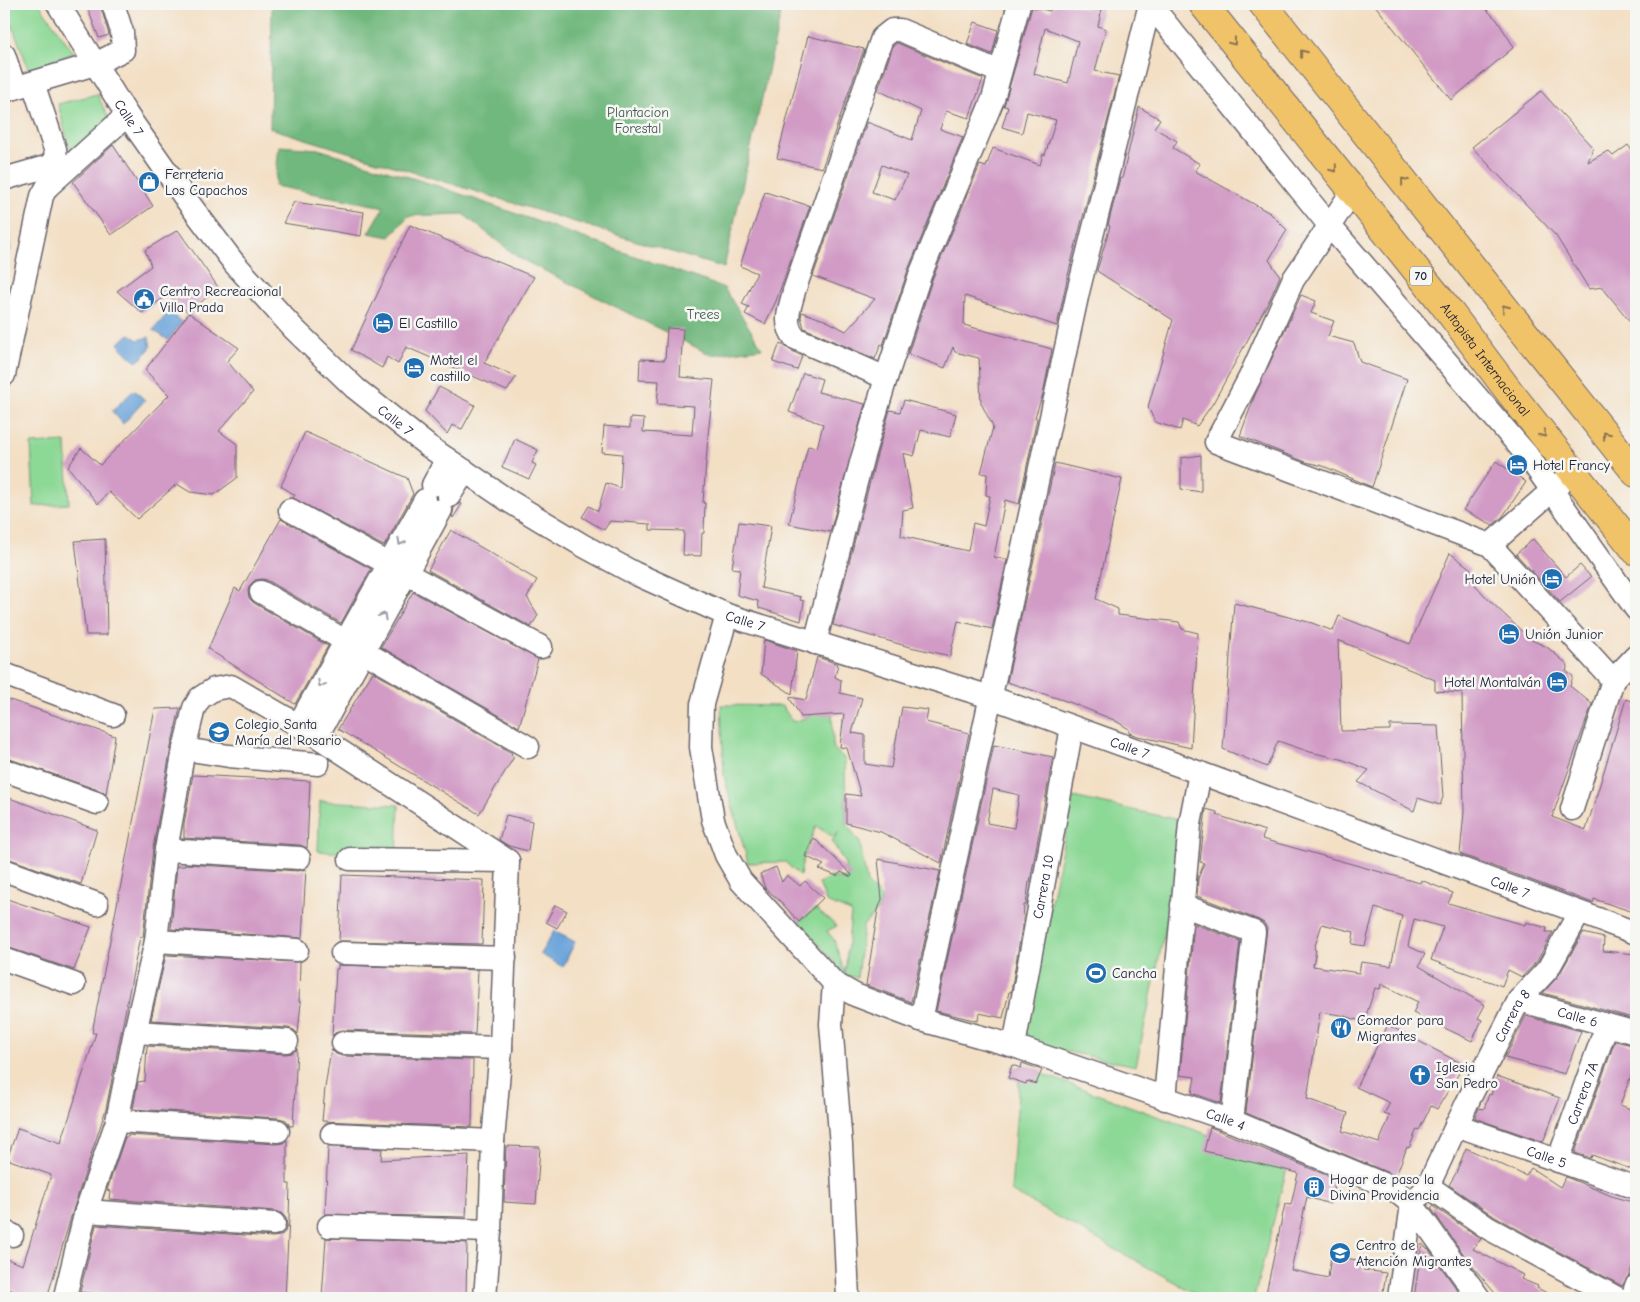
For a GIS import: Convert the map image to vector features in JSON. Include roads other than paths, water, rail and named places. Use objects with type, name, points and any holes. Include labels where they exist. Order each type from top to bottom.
[{"type":"highway","name":"Autopista Internacional","points":[[1203,4],[1442,302],[1508,390],[1636,551]]},
{"type":"highway","points":[[1263,4],[1636,473]]},
{"type":"street","name":"Calle 7","points":[[58,4],[127,115],[212,236],[267,300],[327,362],[355,388],[404,428],[509,501],[582,545],[634,573],[727,616],[990,698],[1636,933]]},
{"type":"street","points":[[17,87],[95,64],[123,50],[122,32],[112,4]]},
{"type":"street","points":[[808,640],[886,378],[920,275],[993,99],[1019,4]]},
{"type":"street","points":[[1150,4],[1329,225],[1527,455],[1636,609]]},
{"type":"street","points":[[921,1020],[1078,292],[1150,4]]},
{"type":"street","points":[[886,378],[795,338],[788,330],[787,318],[794,291],[882,38],[892,30],[900,30],[1000,72]]},
{"type":"street","points":[[4,55],[17,87],[55,150],[56,158],[49,166],[4,179]]},
{"type":"street","points":[[4,371],[42,196],[47,187],[127,115]]},
{"type":"street","points":[[1352,192],[1293,280],[1250,377],[1216,442],[1490,545],[1612,680]]},
{"type":"street","points":[[308,730],[456,465]]},
{"type":"street","points":[[1490,545],[1574,471]]},
{"type":"street","points":[[290,510],[541,647]]},
{"type":"street","points":[[261,592],[528,747]]},
{"type":"street","name":"Calle 4","points":[[727,616],[702,704],[701,747],[713,820],[726,855],[741,881],[834,983],[855,995],[921,1020],[1014,1046],[1232,1121],[1392,1188],[1412,1204],[1479,1298]]},
{"type":"street","points":[[1572,810],[1612,680],[1636,656]]},
{"type":"street","points":[[4,674],[113,715]]},
{"type":"street","points":[[69,1298],[66,1297],[66,1292],[86,1211],[117,1121],[156,941],[166,850],[184,749],[194,708],[200,698],[214,689],[231,686],[308,730],[508,861]]},
{"type":"street","name":"Carrera 10","points":[[1014,1046],[1072,727]]},
{"type":"street","points":[[184,749],[229,756],[318,764]]},
{"type":"street","points":[[4,770],[97,803]]},
{"type":"street","points":[[1165,1099],[1190,824],[1200,773]]},
{"type":"street","points":[[166,850],[299,858]]},
{"type":"street","points":[[350,859],[508,861]]},
{"type":"street","points":[[485,1298],[490,1231],[493,1141],[501,1048],[508,861]]},
{"type":"street","points":[[4,870],[97,904]]},
{"type":"street","points":[[1182,905],[1254,932],[1232,1121]]},
{"type":"street","name":"Carrera 8","points":[[1412,1204],[1428,1186],[1519,1000],[1548,969],[1579,913]]},
{"type":"street","points":[[156,941],[297,950]]},
{"type":"street","points":[[342,953],[505,958]]},
{"type":"street","points":[[4,959],[74,984]]},
{"type":"street","points":[[834,983],[831,1024],[841,1145],[848,1298]]},
{"type":"street","name":"Calle 6","points":[[1519,1000],[1636,1033]]},
{"type":"street","name":"Carrera 7A","points":[[1558,1161],[1607,1025]]},
{"type":"street","points":[[135,1032],[287,1041]]},
{"type":"street","points":[[343,1043],[501,1048]]},
{"type":"street","points":[[117,1121],[278,1131]]},
{"type":"street","name":"Calle 5","points":[[1456,1126],[1636,1188]]},
{"type":"street","points":[[332,1134],[493,1141]]},
{"type":"street","points":[[1428,1186],[1488,1228],[1617,1298]]},
{"type":"street","points":[[1399,1298],[1412,1204]]},
{"type":"street","points":[[86,1211],[274,1224]]},
{"type":"street","points":[[329,1226],[490,1231]]},
{"type":"street","points":[[1632,1298],[1636,1286]]},
{"type":"water","points":[[169,312],[182,322],[168,340],[153,330]]},
{"type":"water","points":[[129,334],[138,340],[149,337],[151,347],[136,362],[118,344]]},
{"type":"water","points":[[134,390],[145,400],[123,424],[112,411]]},
{"type":"water","points":[[554,931],[575,942],[563,967],[540,954]]},
{"type":"place","name":"Ferreteria Los Capachos","points":[[149,182]]},
{"type":"place","name":"Centro Recreacional Villa Prada","points":[[144,299]]},
{"type":"place","name":"El Castillo","points":[[383,323]]},
{"type":"place","name":"Motel el castillo","points":[[414,368]]},
{"type":"place","name":"Hotel Francy","points":[[1517,465]]},
{"type":"place","name":"Hotel Unión","points":[[1552,579]]},
{"type":"place","name":"Unión Junior","points":[[1509,634]]},
{"type":"place","name":"Hotel Montalván","points":[[1557,682]]},
{"type":"place","name":"Colegio Santa María del Rosario","points":[[219,732]]},
{"type":"place","name":"Cancha","points":[[1096,973]]},
{"type":"place","name":"Comedor para Migrantes","points":[[1341,1028]]},
{"type":"place","name":"Iglesia San Pedro","points":[[1420,1075]]},
{"type":"place","name":"Hogar de paso la Divina Providencia","points":[[1314,1187]]},
{"type":"place","name":"Centro de Atención Migrantes","points":[[1340,1253]]},
{"type":"park label","name":"Plantacion Forestal","points":[[638,120]]},
{"type":"park label","name":"Trees","points":[[703,314]]}]
